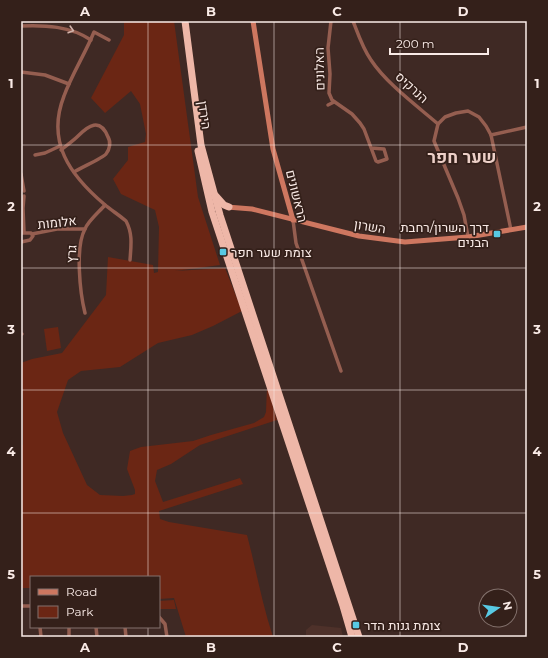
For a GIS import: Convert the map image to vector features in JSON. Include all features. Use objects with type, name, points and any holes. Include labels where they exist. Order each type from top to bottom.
[{"type":"highway","name":"הירדן","points":[[180,21],[197,146],[216,211]]},
{"type":"highway","name":"הירדן","points":[[185,21],[201,145],[214,194],[216,211]]},
{"type":"highway","points":[[214,194],[222,203],[231,208],[223,215],[222,223]]},
{"type":"highway","points":[[216,211],[222,223],[359,637]]},
{"type":"highway","points":[[216,211],[351,635]]},
{"type":"main road","name":"הראשונים","points":[[253,21],[273,149],[293,220]]},
{"type":"main road","name":"השרון","points":[[216,211],[231,208],[252,209],[359,236],[405,242],[468,237],[527,227]]},
{"type":"street","name":"האלונים","points":[[331,21],[328,48],[330,74],[328,90],[330,97],[334,102],[352,114],[360,123],[364,129],[371,148],[377,162],[387,159],[384,149],[371,148]]},
{"type":"street","name":"הנרקיס","points":[[353,21],[361,42],[371,60],[391,82],[438,124]]},
{"type":"street","points":[[21,26],[69,29],[82,34],[91,40]]},
{"type":"street","points":[[109,40],[94,32],[63,96],[57,127],[60,148],[66,161],[88,189],[105,205],[126,221],[130,228],[132,241],[130,260]]},
{"type":"street","points":[[21,72],[45,75],[68,84]]},
{"type":"street","points":[[328,105],[334,102]]},
{"type":"street","points":[[468,237],[464,215],[458,198],[434,141],[438,124],[445,117],[468,111],[479,117],[491,135],[511,230]]},
{"type":"street","points":[[35,155],[60,148],[90,126],[98,125],[103,128],[110,141],[106,154],[102,158],[96,159],[74,172]]},
{"type":"street","points":[[491,135],[527,127]]},
{"type":"street","points":[[21,174],[23,190],[22,233],[32,234],[32,238],[30,240],[21,242]]},
{"type":"street","points":[[21,203],[23,208]]},
{"type":"street","name":"גרץ","points":[[85,313],[81,291],[81,244],[85,229],[105,205]]},
{"type":"street","name":"הראשונים","points":[[293,220],[296,243],[341,371]]},
{"type":"street","name":"אלומות","points":[[32,234],[57,229],[85,229]]},
{"type":"street","points":[[160,618],[165,624],[167,637]]},
{"type":"shaded area","points":[[312,625],[341,628],[343,637],[306,637],[306,630]]},
{"type":"green space","points":[[124,21],[174,21],[198,197],[220,265],[175,271],[225,268],[242,311],[192,335],[158,343],[120,367],[81,371],[68,380],[57,412],[63,433],[87,485],[100,495],[132,495],[135,494],[135,490],[127,469],[130,451],[141,447],[193,441],[254,423],[264,417],[266,412],[267,387],[277,420],[200,445],[171,464],[157,470],[155,481],[163,502],[240,478],[243,484],[159,511],[160,519],[169,522],[247,535],[262,599],[273,637],[186,637],[174,598],[160,599],[160,576],[30,576],[30,588],[21,588],[21,445],[23,445],[23,400],[21,363],[32,359],[62,353],[106,295],[108,257],[153,265],[154,273],[158,272],[159,227],[155,210],[121,194],[113,179],[128,160],[128,147],[145,142],[146,134],[140,104],[131,91],[105,113],[91,98],[124,35]]},
{"type":"green space","points":[[58,327],[61,348],[47,351],[44,329]]},
{"type":"green space","points":[[174,600],[176,609],[160,609],[160,601]]},
{"type":"place","name":"דרך השרון/רחבת הבנים","points":[[497,234]]},
{"type":"place","name":"צומת שער חפר","points":[[223,252]]},
{"type":"place","name":"צומת גנות הדר","points":[[356,625]]},
{"type":"district","name":"שער חפר","points":[[462,157]]}]
